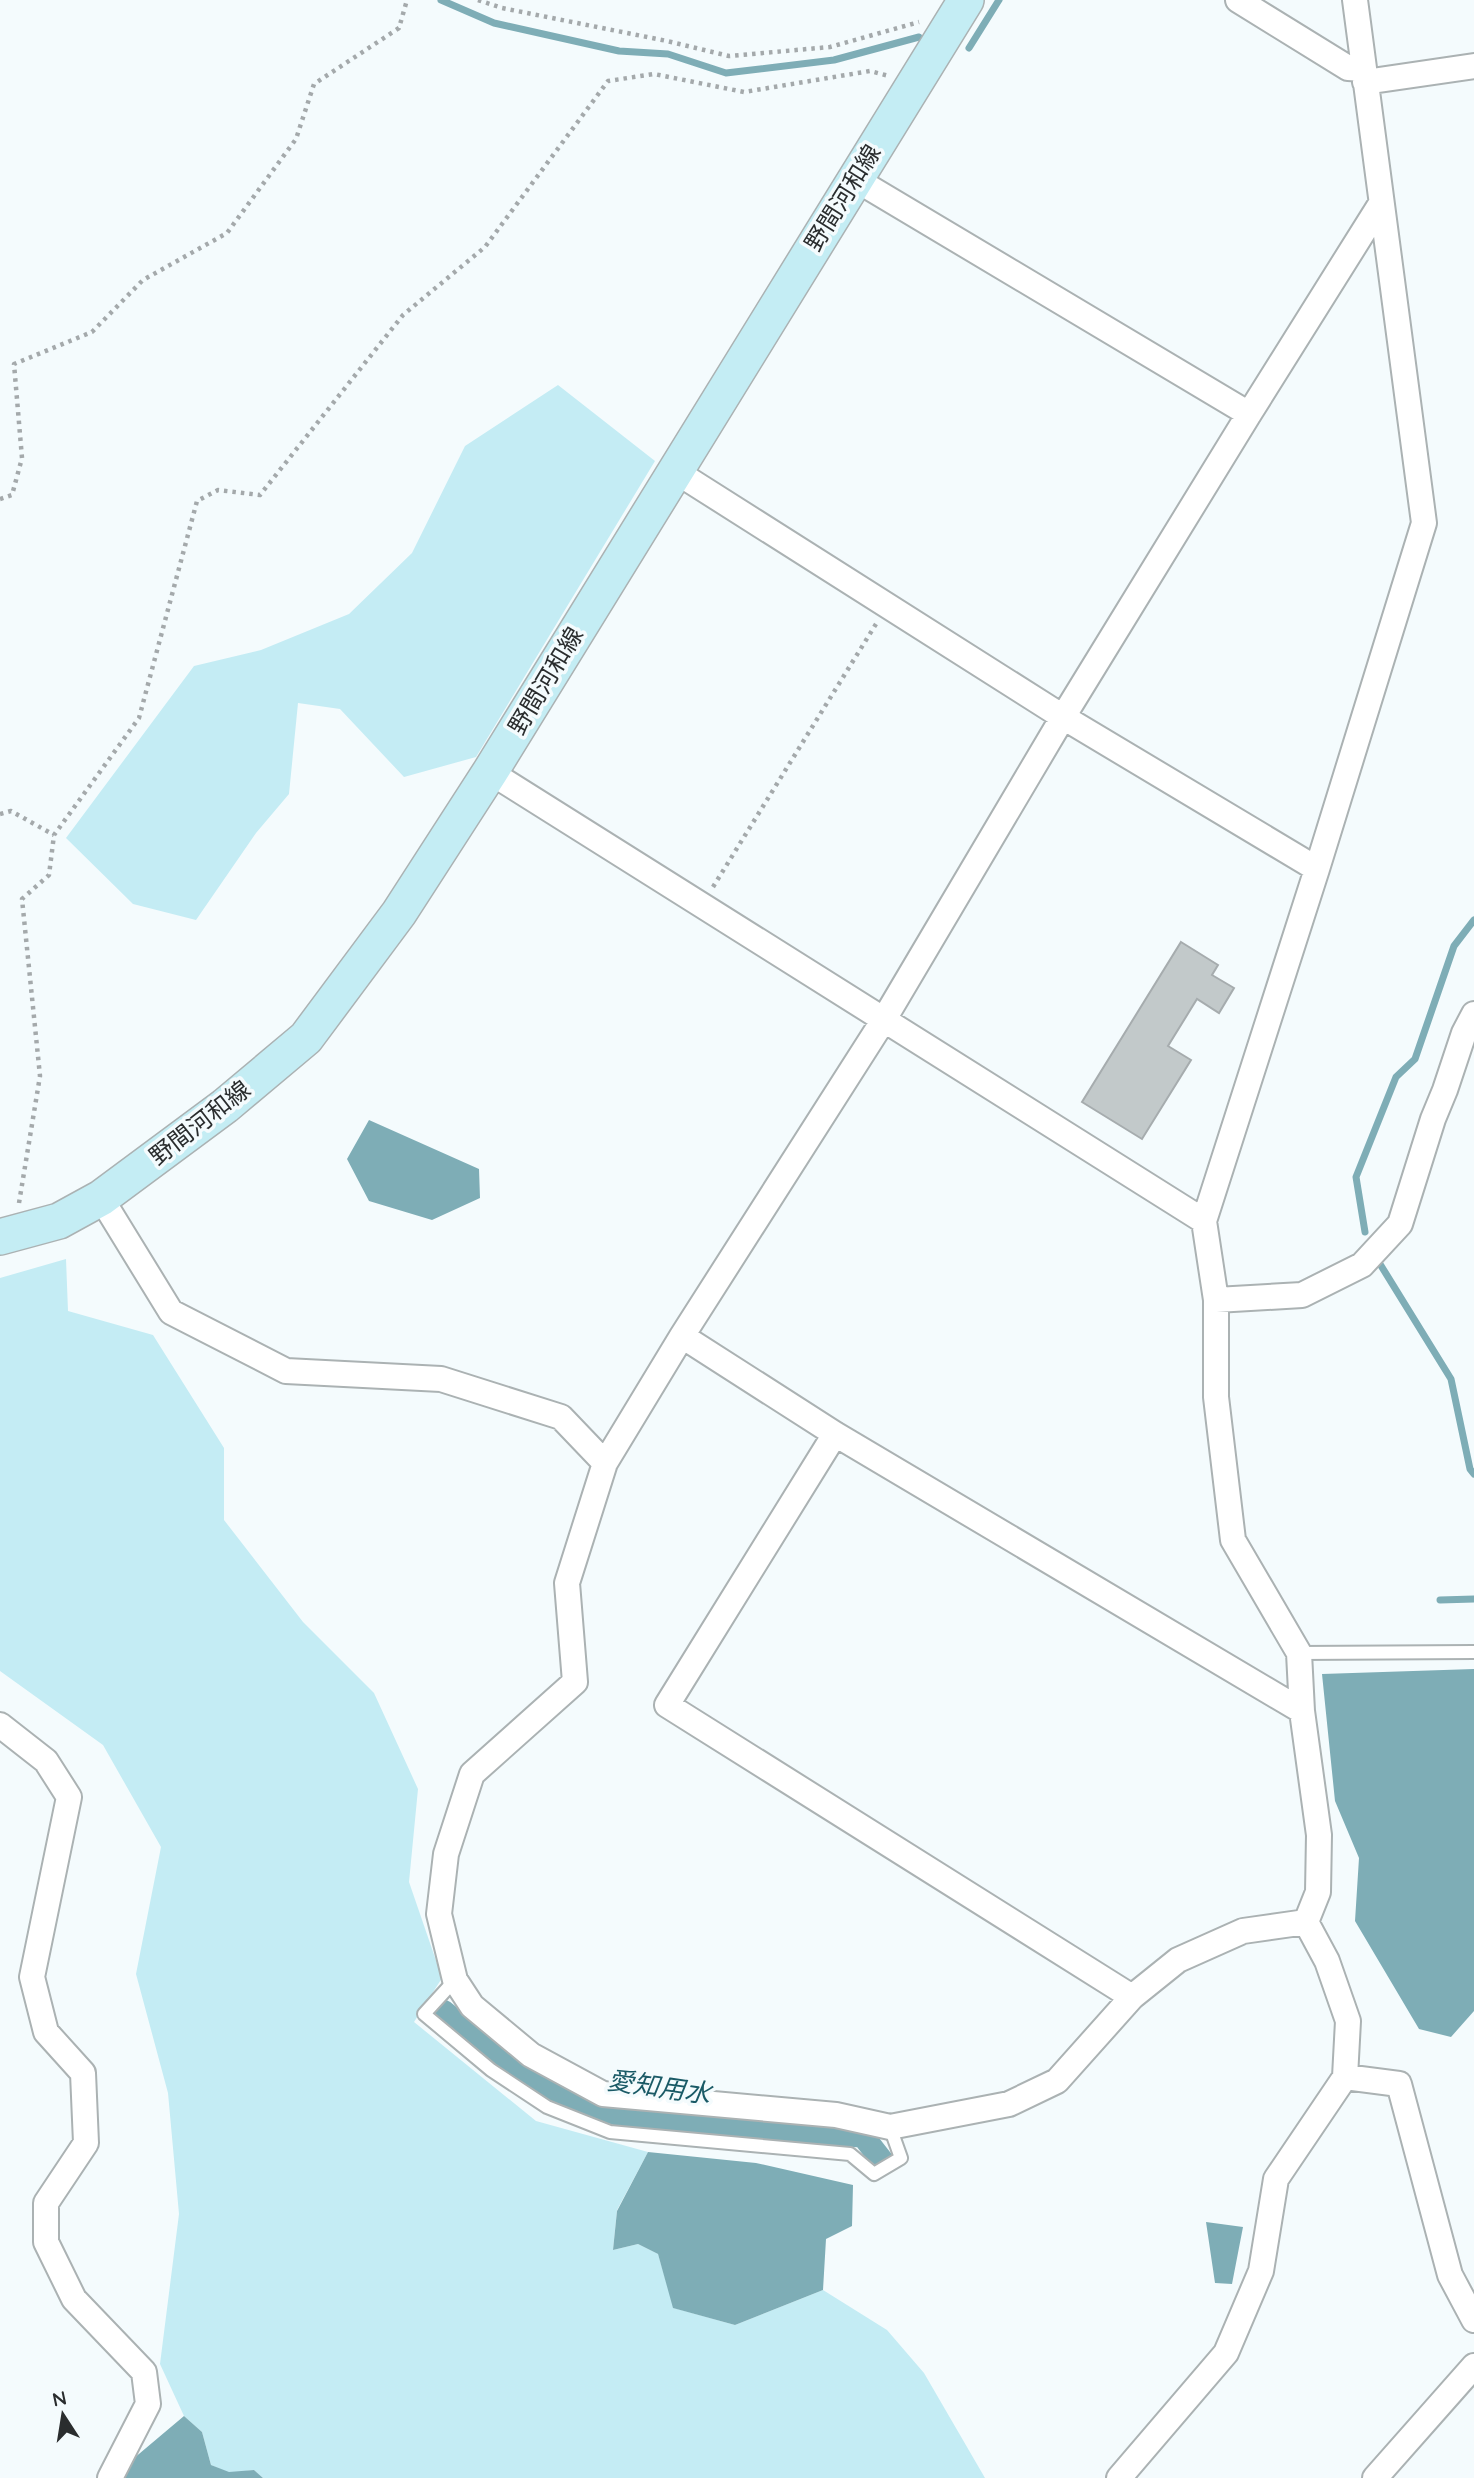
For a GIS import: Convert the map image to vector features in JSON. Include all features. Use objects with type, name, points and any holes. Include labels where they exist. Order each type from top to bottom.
[{"type":"main road","name":"野間河和線","points":[[7,1236],[59,1221],[101,1198],[225,1106],[306,1038],[399,913],[490,772],[959,12]]},
{"type":"street","points":[[1238,0],[1364,76],[1474,66]]},
{"type":"street","points":[[1306,1922],[1318,1892],[1319,1835],[1302,1711],[1299,1653],[1233,1540],[1216,1397],[1216,1300],[1204,1221],[1424,523],[1355,0]]},
{"type":"street","points":[[855,179],[1248,414]]},
{"type":"street","points":[[1306,1922],[1242,1931],[1178,1961],[1132,1997],[1057,2081],[1009,2104],[890,2127],[836,2115],[603,2094],[531,2054],[472,2006],[455,1980],[439,1914],[446,1854],[472,1774],[575,1682],[567,1583],[605,1463],[682,1336],[883,1021],[1063,717],[1248,414],[1380,205]]},
{"type":"street","points":[[675,471],[1063,717],[1317,869]]},
{"type":"street","points":[[490,772],[1204,1221]]},
{"type":"street","points":[[1216,1300],[1302,1295],[1362,1265],[1399,1224],[1433,1119],[1446,1090],[1464,1033],[1474,1014]]},
{"type":"street","points":[[101,1198],[171,1312],[286,1371],[441,1379],[561,1418],[605,1463]]},
{"type":"street","points":[[682,1336],[835,1434],[1302,1711]]},
{"type":"street","points":[[835,1434],[667,1705],[1132,1997]]},
{"type":"street","points":[[0,1725],[46,1761],[69,1797],[32,1977],[46,2032],[83,2073],[86,2143],[46,2203],[46,2242],[74,2299],[144,2372],[148,2403],[110,2478]]},
{"type":"street","points":[[1119,2478],[1226,2353],[1261,2271],[1276,2179],[1345,2077],[1348,2021],[1327,1961],[1306,1922]]},
{"type":"street","points":[[1345,2077],[1399,2084],[1450,2275],[1474,2320]]},
{"type":"street","points":[[1375,2478],[1474,2366]]},
{"type":"lane","points":[[1299,1653],[1474,1652]]},
{"type":"lane","points":[[455,1980],[424,2014],[491,2070],[547,2107],[610,2132],[850,2154],[874,2174],[901,2158],[890,2127]]},
{"type":"path","points":[[0,499],[12,495],[22,458],[15,364],[92,332],[143,280],[227,233],[296,139],[314,84],[399,28],[407,0]]},
{"type":"path","points":[[478,0],[502,8],[729,56],[830,47],[959,12]]},
{"type":"path","points":[[7,1236],[40,1076],[22,900],[49,875],[54,835],[139,718],[197,501],[218,490],[260,495],[403,315],[485,247],[608,81],[654,74],[744,92],[870,71],[915,84]]},
{"type":"path","points":[[701,906],[887,605]]},
{"type":"path","points":[[0,814],[11,811],[54,835]]},
{"type":"shaded area","points":[[558,385],[655,461],[476,757],[404,777],[340,709],[298,703],[289,794],[256,833],[196,920],[133,904],[66,838],[194,666],[261,650],[349,614],[412,553],[465,446]]},
{"type":"shaded area","points":[[369,1120],[479,1169],[480,1198],[432,1220],[369,1201],[347,1159]]},
{"type":"shaded area","points":[[66,1259],[68,1311],[153,1335],[224,1448],[224,1520],[303,1622],[374,1693],[418,1789],[409,1882],[442,1978],[414,2022],[536,2121],[648,2152],[617,2210],[613,2250],[638,2244],[658,2254],[674,2308],[735,2325],[823,2290],[887,2330],[924,2373],[985,2478],[263,2478],[254,2470],[229,2473],[211,2465],[202,2432],[184,2416],[160,2364],[179,2214],[168,2093],[136,1974],[161,1847],[103,1745],[0,1671],[0,1278]]},
{"type":"shaded area","points":[[1474,1669],[1474,2011],[1451,2037],[1419,2029],[1355,1921],[1359,1858],[1335,1801],[1322,1674]]},
{"type":"shaded area","points":[[648,2152],[756,2163],[853,2185],[852,2226],[826,2239],[823,2290],[735,2325],[673,2308],[658,2254],[638,2244],[613,2250],[617,2211]]},
{"type":"shaded area","points":[[1206,2222],[1243,2227],[1232,2284],[1215,2283]]},
{"type":"shaded area","points":[[184,2416],[202,2432],[211,2465],[229,2472],[254,2470],[263,2478],[124,2478],[133,2459]]},
{"type":"building","points":[[1181,942],[1218,965],[1212,975],[1234,988],[1219,1013],[1197,999],[1168,1046],[1191,1060],[1142,1139],[1082,1102]]},
{"type":"waterway","points":[[441,0],[494,23],[619,51],[668,54],[726,73],[834,60],[919,37]]},
{"type":"waterway","points":[[969,48],[999,0]]},
{"type":"waterway","points":[[1365,1232],[1356,1177],[1396,1077],[1415,1059],[1454,946],[1474,920]]},
{"type":"waterway","points":[[1380,1264],[1451,1379],[1470,1469],[1474,1474]]},
{"type":"waterway","points":[[1440,1600],[1474,1599]]},
{"type":"waterway","name":"愛知用水","points":[[443,2011],[519,2072],[568,2098],[617,2114],[789,2132],[863,2136],[884,2163]]}]
